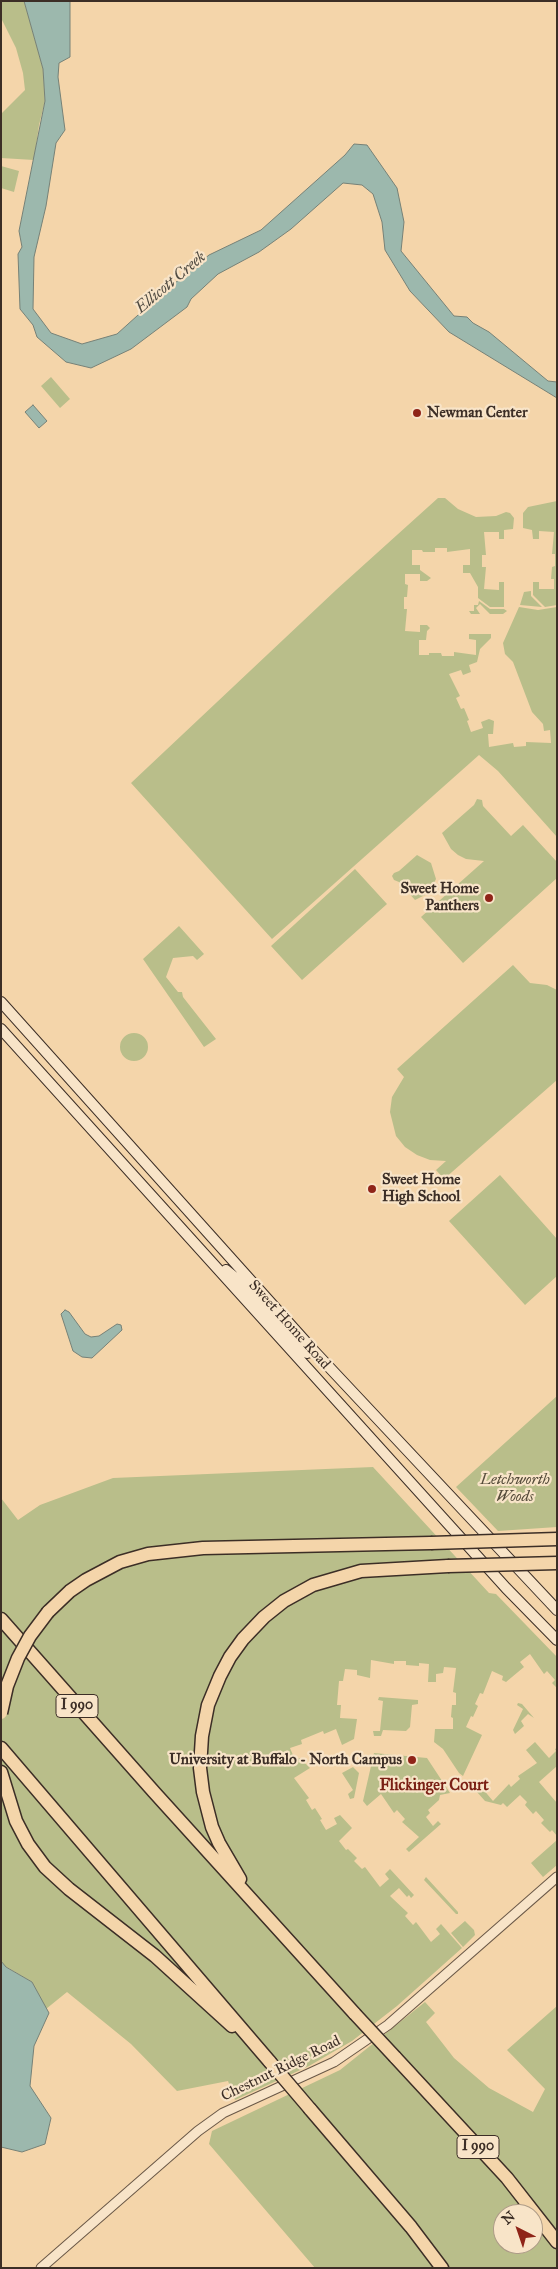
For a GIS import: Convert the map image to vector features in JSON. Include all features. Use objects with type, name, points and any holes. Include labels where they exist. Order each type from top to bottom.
[{"type":"highway","points":[[1,1713],[7,1686],[18,1658],[30,1636],[48,1612],[76,1586],[103,1570],[128,1559],[158,1552],[203,1548],[557,1539]]},
{"type":"highway","points":[[254,1903],[219,1843],[209,1817],[202,1784],[201,1752],[204,1721],[211,1696],[225,1666],[243,1639],[264,1617],[284,1601],[313,1585],[361,1571],[557,1563]]},
{"type":"highway","name":"I 990","points":[[1,1619],[254,1903],[507,2178],[557,2242]]},
{"type":"highway","points":[[1,1748],[411,2227],[442,2268]]},
{"type":"highway","points":[[1,1772],[9,1804],[28,1844],[56,1878],[155,1956],[256,2047]]},
{"type":"main road","name":"Sweet Home Road","points":[[1,1002],[314,1351],[557,1610]]},
{"type":"main road","name":"Sweet Home Road","points":[[1,1029],[506,1588],[557,1640]]},
{"type":"main road","points":[[202,1252],[248,1288],[302,1350],[307,1353],[314,1351]]},
{"type":"main road","points":[[302,1362],[308,1358],[314,1360],[355,1403],[382,1424]]},
{"type":"street","name":"Chestnut Ridge Road","points":[[41,2268],[198,2131],[223,2113],[334,2062],[388,2025],[557,1877]]},
{"type":"green space","points":[[1,1],[24,1],[43,69],[45,101],[34,160],[1,158],[1,114],[25,90],[23,73],[16,48],[1,18]]},
{"type":"green space","points":[[1,166],[19,171],[14,192],[1,188]]},
{"type":"green space","points":[[51,377],[70,399],[60,408],[41,386]]},
{"type":"green space","points":[[438,498],[445,498],[458,509],[476,517],[496,516],[506,512],[510,513],[514,518],[513,529],[504,530],[504,539],[499,539],[499,532],[484,532],[486,555],[482,555],[482,567],[486,567],[484,589],[499,590],[499,582],[504,582],[504,607],[490,607],[478,598],[478,587],[470,573],[463,573],[463,565],[470,565],[470,549],[447,552],[447,548],[435,548],[435,552],[412,550],[412,565],[420,565],[420,570],[431,578],[427,581],[420,581],[420,574],[405,574],[405,584],[408,585],[407,597],[404,597],[404,609],[407,609],[405,631],[420,632],[420,625],[427,625],[430,628],[427,631],[426,640],[419,640],[419,655],[441,653],[442,656],[454,656],[454,652],[476,655],[476,640],[469,639],[469,634],[491,634],[491,638],[480,649],[477,662],[469,665],[471,672],[463,675],[461,670],[449,674],[460,696],[456,698],[461,709],[464,708],[471,732],[483,728],[481,722],[489,719],[494,721],[493,734],[488,734],[489,747],[513,743],[514,747],[526,746],[526,742],[551,743],[550,730],[544,731],[543,724],[532,712],[513,662],[505,654],[503,643],[519,607],[538,610],[557,607],[557,837],[498,771],[479,755],[272,939],[131,783],[336,590]]},
{"type":"green space","points":[[557,501],[557,605],[545,607],[533,595],[533,582],[539,582],[539,589],[554,589],[554,579],[551,579],[552,567],[555,566],[555,554],[552,554],[554,532],[539,531],[539,539],[533,539],[532,530],[523,528],[523,513],[528,507]]},
{"type":"green space","points":[[531,591],[531,596],[542,607],[520,605],[524,592]]},
{"type":"green space","points":[[479,601],[490,609],[504,609],[507,611],[503,614],[490,614],[480,604],[476,608],[480,614],[471,614],[469,611],[474,611],[474,605],[478,605]]},
{"type":"green space","name":"Sweet Home Panthers","points":[[477,799],[482,800],[483,806],[511,836],[523,825],[557,862],[557,878],[463,963],[421,917],[484,861],[466,859],[458,855],[451,849],[442,833],[474,805]]},
{"type":"green space","points":[[417,855],[431,863],[436,879],[429,893],[415,900],[392,876]]},
{"type":"green space","points":[[355,869],[387,904],[302,980],[271,946]]},
{"type":"green space","points":[[179,926],[204,954],[197,960],[193,956],[173,958],[166,977],[178,992],[182,992],[183,997],[216,1039],[204,1047],[143,959]]},
{"type":"green space","points":[[513,965],[530,983],[547,985],[557,990],[557,1080],[444,1179],[436,1170],[446,1161],[430,1160],[417,1155],[405,1147],[396,1136],[390,1112],[392,1097],[404,1077],[397,1069]]},
{"type":"green space","points":[[134,1033],[144,1037],[148,1047],[144,1057],[134,1061],[124,1057],[120,1047],[124,1037]]},
{"type":"green space","points":[[500,1175],[557,1239],[557,1276],[525,1305],[449,1221]]},
{"type":"green space","name":"Letchworth Woods","points":[[557,1396],[557,1527],[498,1531],[456,1487]]},
{"type":"green space","points":[[373,1467],[489,1593],[496,1594],[557,1657],[557,1688],[552,1683],[555,1680],[547,1671],[544,1674],[530,1654],[520,1662],[524,1667],[506,1682],[502,1680],[503,1676],[492,1671],[483,1694],[480,1693],[475,1704],[478,1706],[473,1717],[471,1716],[466,1727],[482,1735],[463,1776],[443,1749],[434,1742],[435,1729],[453,1729],[453,1718],[451,1717],[452,1705],[456,1705],[456,1693],[453,1692],[456,1668],[444,1667],[443,1673],[436,1674],[436,1682],[428,1682],[429,1664],[419,1663],[419,1666],[406,1665],[406,1661],[394,1661],[394,1664],[371,1660],[370,1678],[357,1675],[357,1670],[345,1669],[343,1681],[339,1681],[337,1705],[341,1705],[340,1718],[357,1719],[354,1739],[342,1745],[336,1729],[324,1734],[323,1731],[301,1740],[302,1744],[290,1748],[295,1760],[300,1758],[310,1768],[294,1778],[309,1798],[306,1800],[312,1810],[315,1808],[322,1819],[320,1820],[326,1830],[337,1824],[334,1818],[340,1815],[352,1828],[339,1841],[346,1850],[348,1849],[357,1858],[354,1861],[362,1869],[365,1867],[380,1887],[389,1879],[385,1874],[390,1869],[414,1895],[411,1898],[409,1895],[407,1897],[399,1888],[390,1896],[408,1913],[405,1916],[413,1925],[416,1922],[431,1942],[440,1934],[436,1929],[441,1924],[462,1948],[397,2006],[352,2041],[309,2066],[235,2100],[228,2081],[177,2091],[131,2044],[67,1992],[46,2009],[32,1982],[5,1966],[1,1961],[1,1498],[18,1520],[40,1505],[113,1478]]},
{"type":"green space","points":[[379,1697],[418,1700],[418,1704],[412,1705],[410,1727],[406,1731],[383,1730],[381,1736],[374,1736],[373,1731],[380,1731],[383,1701],[378,1700]]},
{"type":"green space","points":[[518,1703],[522,1704],[534,1718],[528,1714],[521,1721],[524,1726],[515,1734],[513,1730],[523,1709],[517,1705]]},
{"type":"green space","points":[[535,1742],[549,1758],[557,1748],[557,1766],[539,1782],[557,1803],[557,1836],[552,1830],[550,1832],[541,1823],[544,1820],[536,1811],[533,1814],[525,1805],[527,1802],[520,1795],[507,1807],[503,1803],[501,1805],[485,1801],[477,1792],[482,1788],[493,1801],[509,1784],[511,1787],[520,1779],[518,1776],[537,1763],[526,1750]]},
{"type":"green space","points":[[374,1753],[427,1758],[450,1793],[440,1795],[439,1800],[428,1810],[430,1813],[426,1817],[433,1826],[438,1821],[441,1824],[409,1852],[406,1849],[419,1837],[402,1822],[405,1819],[397,1810],[394,1813],[381,1794],[367,1806],[363,1801]]},
{"type":"green space","points":[[353,1767],[359,1773],[354,1798],[350,1799],[348,1794],[353,1790],[342,1773]]},
{"type":"green space","points":[[557,1840],[557,1865],[543,1877],[531,1863]]},
{"type":"green space","points":[[426,1877],[458,1912],[458,1914],[424,1880]]},
{"type":"green space","points":[[465,1921],[474,1930],[475,1935],[463,1947],[451,1933]]},
{"type":"green space","points":[[425,2002],[435,2013],[426,2022],[454,2058],[489,2088],[533,2112],[545,2089],[507,2050],[557,2006],[557,2268],[315,2268],[209,2144],[212,2131],[340,2070]]},
{"type":"shaded area","name":"Ellicott Creek","points":[[24,1],[70,1],[70,57],[59,63],[58,77],[65,130],[56,143],[46,206],[34,257],[33,309],[51,333],[82,344],[117,334],[209,255],[261,230],[345,155],[354,144],[367,145],[397,188],[404,222],[401,251],[454,316],[467,317],[473,323],[489,332],[548,381],[557,382],[557,398],[449,332],[410,291],[385,250],[382,222],[373,194],[362,185],[343,183],[291,229],[259,252],[218,274],[191,299],[187,307],[131,349],[91,368],[66,362],[37,337],[33,325],[20,309],[18,254],[22,247],[19,231],[45,101],[43,69]]},
{"type":"shaded area","points":[[33,405],[47,421],[39,428],[25,412]]},
{"type":"shaded area","points":[[65,1310],[69,1312],[85,1334],[91,1337],[99,1336],[117,1324],[121,1325],[122,1330],[92,1358],[82,1357],[73,1351],[61,1314]]},
{"type":"shaded area","points":[[1,1961],[6,1967],[32,1982],[49,2013],[34,2046],[30,2086],[51,2118],[45,2144],[22,2152],[1,2147]]},
{"type":"place","name":"Newman Center","points":[[417,413]]},
{"type":"place","name":"Sweet Home Panthers","points":[[489,898]]},
{"type":"place","name":"Sweet Home High School","points":[[372,1189]]},
{"type":"place","name":"University at Buffalo - North Campus","points":[[412,1760]]},
{"type":"district","name":"Flickinger Court","points":[[434,1786]]}]
